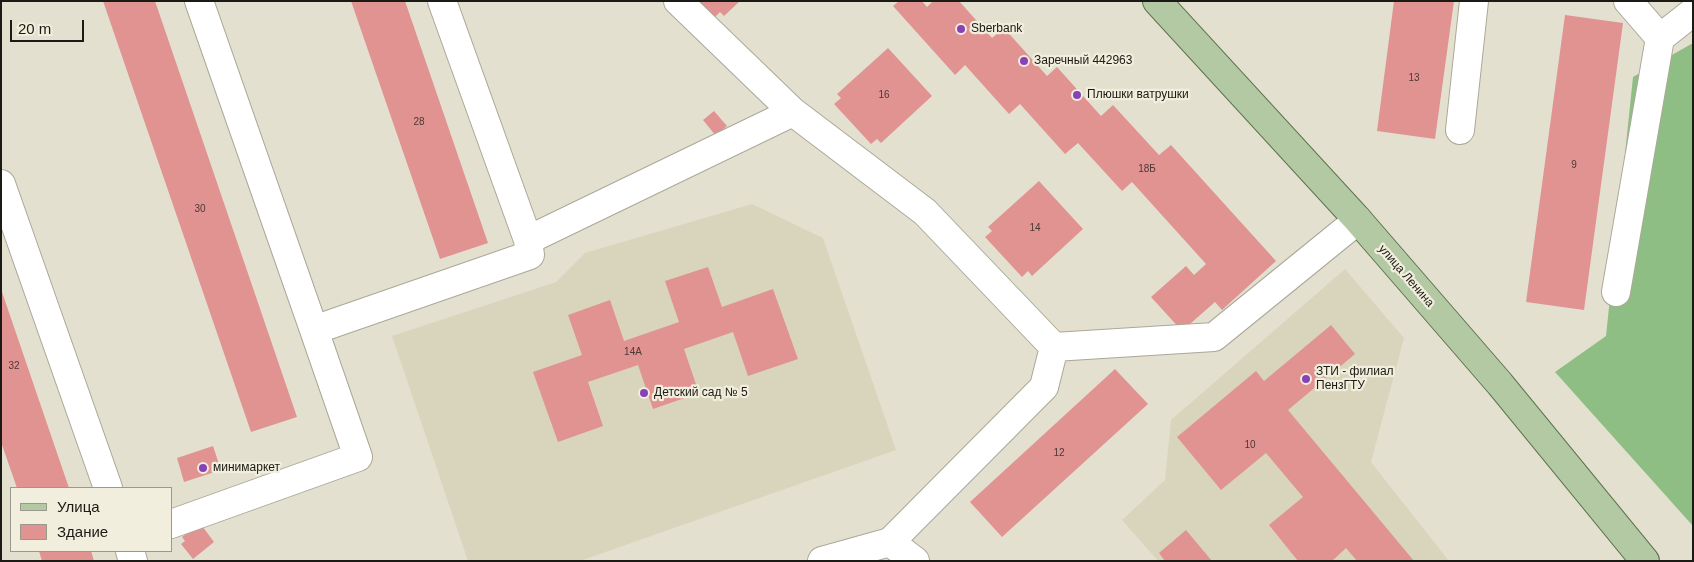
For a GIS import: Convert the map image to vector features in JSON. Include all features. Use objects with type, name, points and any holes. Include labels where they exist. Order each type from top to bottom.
[{"type":"main road","name":"улица Ленина","points":[[1157,1],[1358,220],[1500,384],[1645,561]]},
{"type":"lane","points":[[172,524],[358,457],[199,1]]},
{"type":"lane","points":[[314,330],[530,255],[528,240],[442,1]]},
{"type":"lane","points":[[678,1],[793,112],[925,212],[1054,347],[1214,337],[1358,220]]},
{"type":"lane","points":[[1460,130],[1474,1]]},
{"type":"lane","points":[[1628,1],[1660,38]]},
{"type":"lane","points":[[1616,292],[1660,38],[1693,12]]},
{"type":"lane","points":[[528,240],[793,112]]},
{"type":"lane","points":[[1,184],[108,487]]},
{"type":"lane","points":[[822,561],[890,542],[1044,387],[1054,347]]},
{"type":"lane","points":[[890,542],[915,561]]},
{"type":"shaded area","name":"Детский сад № 5","points":[[752,204],[823,238],[896,450],[580,561],[468,561],[392,336],[556,282],[585,253]]},
{"type":"shaded area","name":"ЗТИ - филиал ПензГТУ","points":[[1345,269],[1404,338],[1371,462],[1449,561],[1158,561],[1122,520],[1165,480],[1171,420]]},
{"type":"green space","points":[[1693,43],[1693,526],[1555,372],[1606,336],[1633,77]]},
{"type":"building","points":[[103,1],[155,1],[297,417],[251,432]]},
{"type":"building","points":[[351,1],[405,1],[488,243],[440,259]]},
{"type":"building","points":[[699,1],[740,1],[724,16],[720,12],[714,18]]},
{"type":"building","points":[[899,1],[922,1],[927,7],[933,1],[959,1],[992,38],[1004,28],[1047,76],[1057,67],[1101,116],[1113,105],[1159,155],[1171,145],[1276,261],[1222,310],[1215,302],[1182,331],[1151,297],[1186,266],[1194,275],[1206,264],[1132,182],[1122,191],[1078,143],[1065,154],[1020,104],[1009,114],[965,65],[955,75],[893,6]]},
{"type":"building","points":[[1394,1],[1454,1],[1435,139],[1377,131]]},
{"type":"building","points":[[1565,15],[1623,23],[1584,310],[1526,302]]},
{"type":"building","points":[[888,48],[932,96],[881,143],[877,139],[871,144],[834,104],[841,98],[837,94]]},
{"type":"building","points":[[714,111],[727,126],[716,136],[703,120]]},
{"type":"building","points":[[1039,181],[1083,229],[1032,276],[1028,271],[1022,277],[985,237],[992,231],[988,227]]},
{"type":"building","points":[[708,267],[722,307],[773,289],[798,359],[748,376],[733,332],[684,349],[699,393],[653,409],[638,365],[588,382],[603,426],[558,442],[533,372],[582,355],[568,315],[610,300],[624,341],[679,322],[665,281]]},
{"type":"building","points":[[2,292],[69,487],[17,487],[1,442]]},
{"type":"building","points":[[1331,325],[1355,354],[1288,410],[1414,561],[1357,561],[1346,548],[1332,561],[1298,561],[1269,525],[1303,497],[1266,453],[1221,490],[1177,437],[1256,371],[1264,381]]},
{"type":"building","points":[[1115,369],[1148,404],[1002,537],[970,502]]},
{"type":"building","points":[[213,446],[221,470],[184,482],[177,458]]},
{"type":"building","points":[[200,523],[214,542],[193,559],[181,544],[185,541],[182,537]]},
{"type":"building","points":[[1186,530],[1212,561],[1165,561],[1159,553]]},
{"type":"building","points":[[39,552],[91,552],[94,561],[42,561]]},
{"type":"place","name":"Sberbank","points":[[961,29]]},
{"type":"place","name":"Заречный 442963","points":[[1024,61]]},
{"type":"place","name":"Плюшки ватрушки","points":[[1077,95]]},
{"type":"place","name":"ЗТИ - филиал ПензГТУ","points":[[1306,379]]},
{"type":"place","name":"Детский сад № 5","points":[[644,393]]},
{"type":"place","name":"минимаркет","points":[[203,468]]}]
